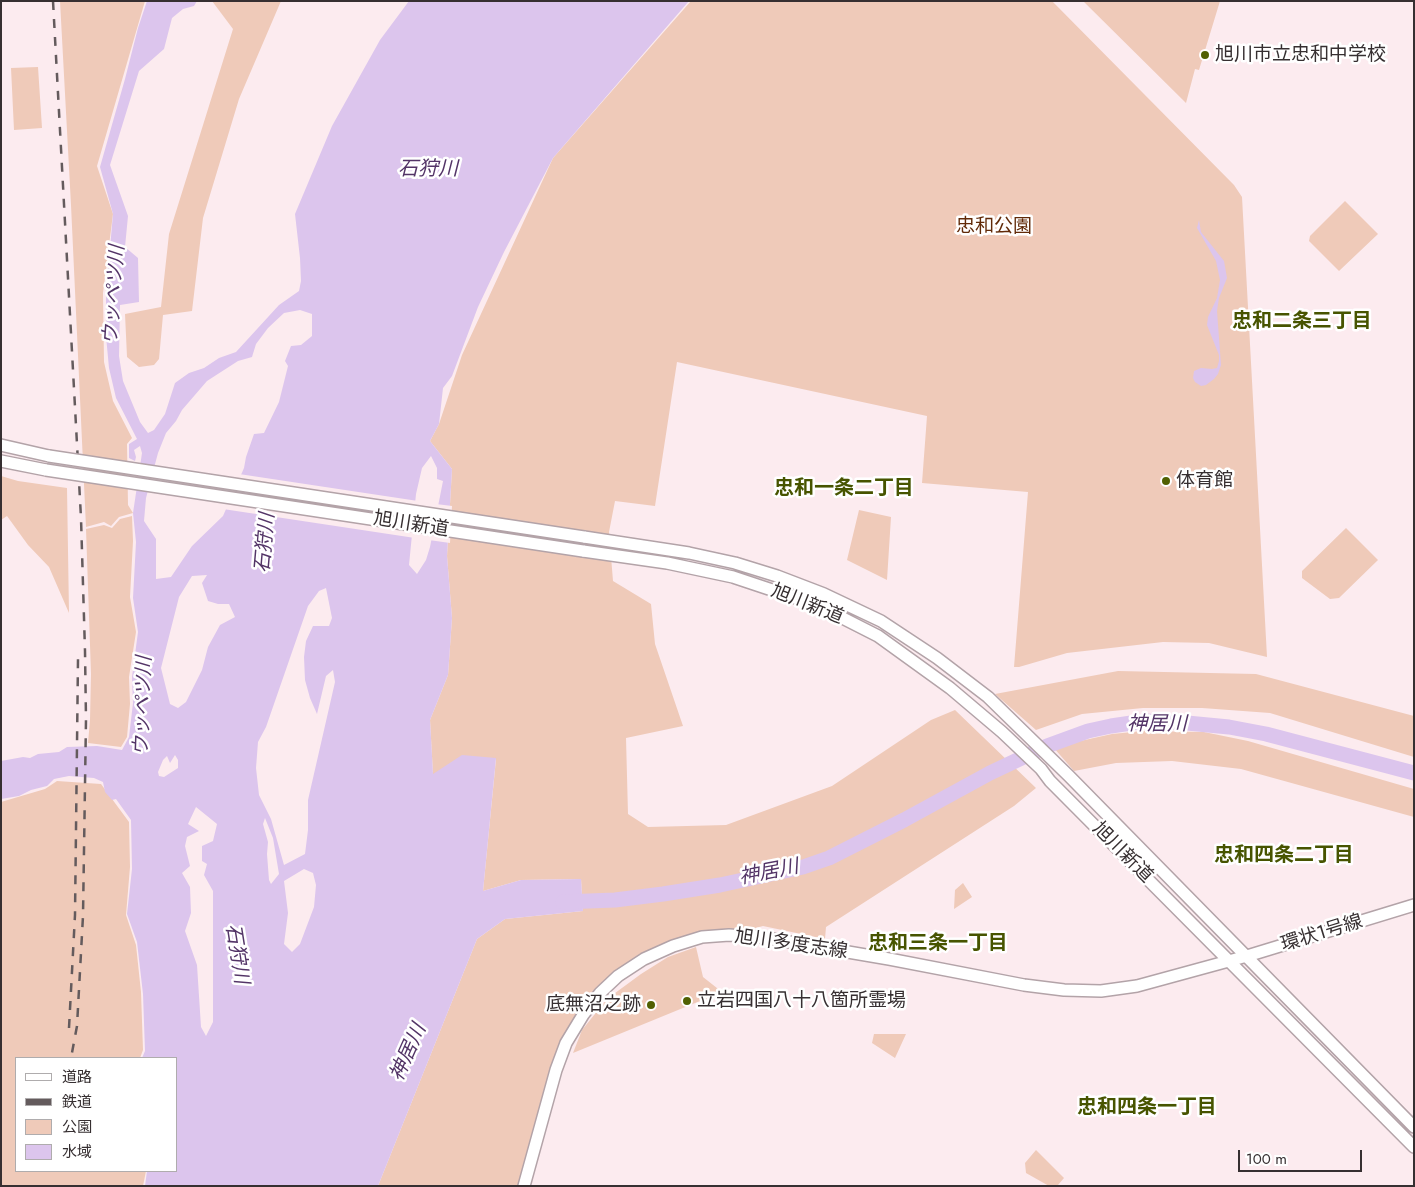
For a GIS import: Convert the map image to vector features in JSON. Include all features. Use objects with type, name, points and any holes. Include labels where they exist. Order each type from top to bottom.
[{"type":"main road","name":"旭川新道","points":[[1,445],[49,456],[689,553],[734,563],[777,576],[824,594],[881,621],[938,658],[988,697],[1247,956],[1414,1127]]},
{"type":"main road","name":"旭川新道","points":[[1,461],[46,470],[667,563],[733,577],[816,605],[878,636],[950,688],[1002,732],[1230,960],[1340,1075],[1414,1147]]},
{"type":"main road","name":"環状1号線","points":[[1230,960],[1414,905]]},
{"type":"main road","name":"旭川多度志線","points":[[524,1186],[556,1070],[566,1043],[583,1015],[600,993],[618,976],[644,959],[672,946],[702,938],[729,935],[760,938],[889,959],[1024,985],[1064,990],[1101,991],[1137,986],[1230,960]]},
{"type":"green space","points":[[60,1],[145,1],[97,166],[113,214],[103,293],[104,362],[113,401],[132,438],[127,444],[128,505],[133,513],[119,517],[111,526],[104,522],[86,527]]},
{"type":"green space","points":[[212,1],[281,1],[239,99],[203,218],[192,311],[163,315],[159,359],[154,365],[139,367],[127,357],[125,314],[161,307],[169,234],[233,29]]},
{"type":"green space","name":"忠和公園","points":[[691,1],[1052,1],[1234,185],[1242,197],[1267,657],[1209,643],[1163,642],[1067,653],[1014,667],[1028,492],[922,483],[927,416],[677,362],[655,506],[615,501],[609,532],[613,581],[651,604],[655,644],[683,726],[626,738],[628,814],[648,827],[726,825],[832,786],[931,720],[955,710],[1036,788],[1014,806],[826,927],[825,939],[763,926],[729,935],[702,937],[618,976],[566,1043],[524,1186],[378,1186],[477,939],[505,919],[583,911],[581,879],[521,880],[483,891],[496,759],[433,775],[430,720],[448,675],[452,618],[447,556],[452,469],[430,441],[439,424],[462,355],[553,158]]},
{"type":"green space","points":[[1083,1],[1220,1],[1199,70],[1195,69],[1186,103]]},
{"type":"green space","points":[[38,67],[42,128],[14,130],[11,68]]},
{"type":"green space","points":[[1345,201],[1378,234],[1339,271],[1309,241],[1310,236]]},
{"type":"green space","points":[[1,476],[18,481],[67,488],[69,613],[49,567],[28,545],[7,516],[1,520]]},
{"type":"green space","points":[[859,510],[891,517],[887,580],[847,560]]},
{"type":"green space","points":[[132,516],[133,541],[130,597],[136,632],[129,677],[130,704],[127,737],[121,747],[88,743],[91,674],[86,529],[104,525],[112,528],[120,519]]},
{"type":"green space","points":[[1346,528],[1378,560],[1339,598],[1330,599],[1302,578],[1302,571]]},
{"type":"green space","points":[[1118,671],[1256,674],[1414,716],[1414,757],[1270,713],[1202,708],[1143,708],[1082,714],[1036,730],[995,694]]},
{"type":"green space","points":[[1143,731],[1204,732],[1248,741],[1414,789],[1414,817],[1241,769],[1172,761],[1116,763],[1074,771],[1053,747],[1112,734]]},
{"type":"green space","points":[[57,781],[101,784],[129,822],[130,867],[126,915],[136,945],[141,992],[143,1050],[140,1057],[15,1057],[15,1172],[146,1172],[143,1186],[1,1186],[1,802],[45,789]]},
{"type":"green space","points":[[963,883],[972,897],[954,909],[955,890]]},
{"type":"green space","points":[[696,947],[703,977],[722,992],[573,1053],[582,1030],[607,999],[668,957]]},
{"type":"green space","points":[[874,1034],[906,1034],[895,1058],[872,1043]]},
{"type":"green space","points":[[1036,1150],[1064,1178],[1058,1185],[1049,1186],[1026,1173],[1025,1163]]},
{"type":"water","name":"石狩川","points":[[147,1],[197,1],[194,6],[183,9],[172,18],[164,49],[139,71],[110,165],[128,216],[125,247],[138,258],[139,302],[120,305],[119,356],[123,381],[140,422],[148,433],[154,430],[165,414],[175,383],[189,373],[204,368],[219,358],[236,352],[279,305],[299,291],[301,281],[300,258],[295,214],[332,126],[380,40],[409,1],[689,1],[553,158],[504,252],[478,307],[452,376],[443,388],[439,424],[430,441],[452,469],[447,556],[452,618],[448,675],[430,720],[433,774],[462,755],[496,758],[483,891],[521,880],[581,879],[583,911],[505,919],[477,939],[378,1186],[145,1186],[147,1172],[178,1172],[178,1057],[142,1057],[145,1051],[143,994],[137,942],[127,914],[132,869],[131,820],[116,799],[112,800],[105,792],[103,782],[94,778],[69,776],[54,779],[47,786],[31,790],[19,796],[1,799],[1,761],[59,752],[67,747],[97,746],[122,750],[129,737],[133,703],[132,677],[138,632],[133,598],[136,542],[133,513],[142,453],[140,446],[134,450],[135,461],[129,458],[129,444],[137,439],[116,398],[109,368],[106,336],[106,293],[113,214],[100,167]],"holes":[[[300,310],[312,314],[312,336],[301,345],[291,346],[285,361],[288,366],[279,402],[264,433],[254,434],[244,468],[223,516],[192,546],[171,577],[156,579],[156,539],[144,521],[146,498],[158,453],[166,433],[182,410],[207,381],[238,361],[252,357],[256,344],[268,328],[284,313]],[[431,456],[437,468],[437,479],[443,481],[430,547],[426,560],[417,574],[409,565],[416,494],[422,468]],[[207,575],[202,583],[208,601],[218,604],[229,604],[235,617],[220,625],[208,647],[202,670],[186,702],[178,708],[170,704],[161,668],[179,597],[192,576]],[[326,588],[332,618],[329,626],[313,626],[306,641],[304,657],[305,680],[317,714],[326,676],[333,670],[335,682],[308,800],[308,830],[305,854],[284,865],[271,819],[259,795],[256,768],[258,742],[266,727],[308,606],[319,591]],[[175,755],[178,760],[178,768],[164,777],[159,776],[158,772],[163,760],[167,756],[170,763]],[[196,807],[217,824],[213,841],[202,846],[202,861],[207,864],[204,875],[213,891],[213,1022],[206,1036],[201,1027],[197,965],[185,931],[191,913],[190,887],[182,873],[190,866],[185,846],[187,837],[199,831],[188,824]],[[265,818],[273,838],[279,874],[271,884],[267,854],[268,842],[263,824]],[[304,869],[313,873],[316,885],[314,907],[300,944],[292,952],[284,944],[288,913],[284,881]]]},
{"type":"water","points":[[1199,220],[1201,232],[1224,261],[1227,278],[1219,298],[1217,311],[1221,365],[1214,379],[1201,386],[1193,378],[1194,371],[1201,368],[1217,368],[1219,361],[1219,355],[1207,325],[1208,317],[1217,298],[1220,280],[1216,261],[1197,228]]},
{"type":"pier","points":[[239,474],[418,501],[415,538],[223,509]]},
{"type":"pier","points":[[436,504],[452,506],[450,543],[429,540]]},
{"type":"waterway","name":"神居川","points":[[563,902],[615,900],[663,894],[720,885],[803,867],[829,858],[990,773],[1047,746],[1088,731],[1111,726],[1145,721],[1229,727],[1266,734],[1414,773]]},
{"type":"railway","points":[[53,1],[81,518],[85,651],[86,719],[83,916],[77,1026],[71,1057]]},
{"type":"railway","points":[[69,1028],[75,915],[78,659]]},
{"type":"place","name":"旭川市立忠和中学校","points":[[1205,55]]},
{"type":"place","name":"体育館","points":[[1166,481]]},
{"type":"place","name":"立岩四国八十八箇所霊場","points":[[687,1001]]},
{"type":"place","name":"底無沼之跡","points":[[651,1005]]},
{"type":"district","name":"忠和二条三丁目","points":[[1302,322]]},
{"type":"district","name":"忠和一条二丁目","points":[[844,489]]},
{"type":"district","name":"忠和四条二丁目","points":[[1284,856]]},
{"type":"district","name":"忠和三条一丁目","points":[[938,944]]},
{"type":"district","name":"忠和四条一丁目","points":[[1147,1108]]},
{"type":"water label","name":"ウッペツ川","points":[[115,295]]},
{"type":"water label","name":"ウッペツ川","points":[[144,706]]}]
